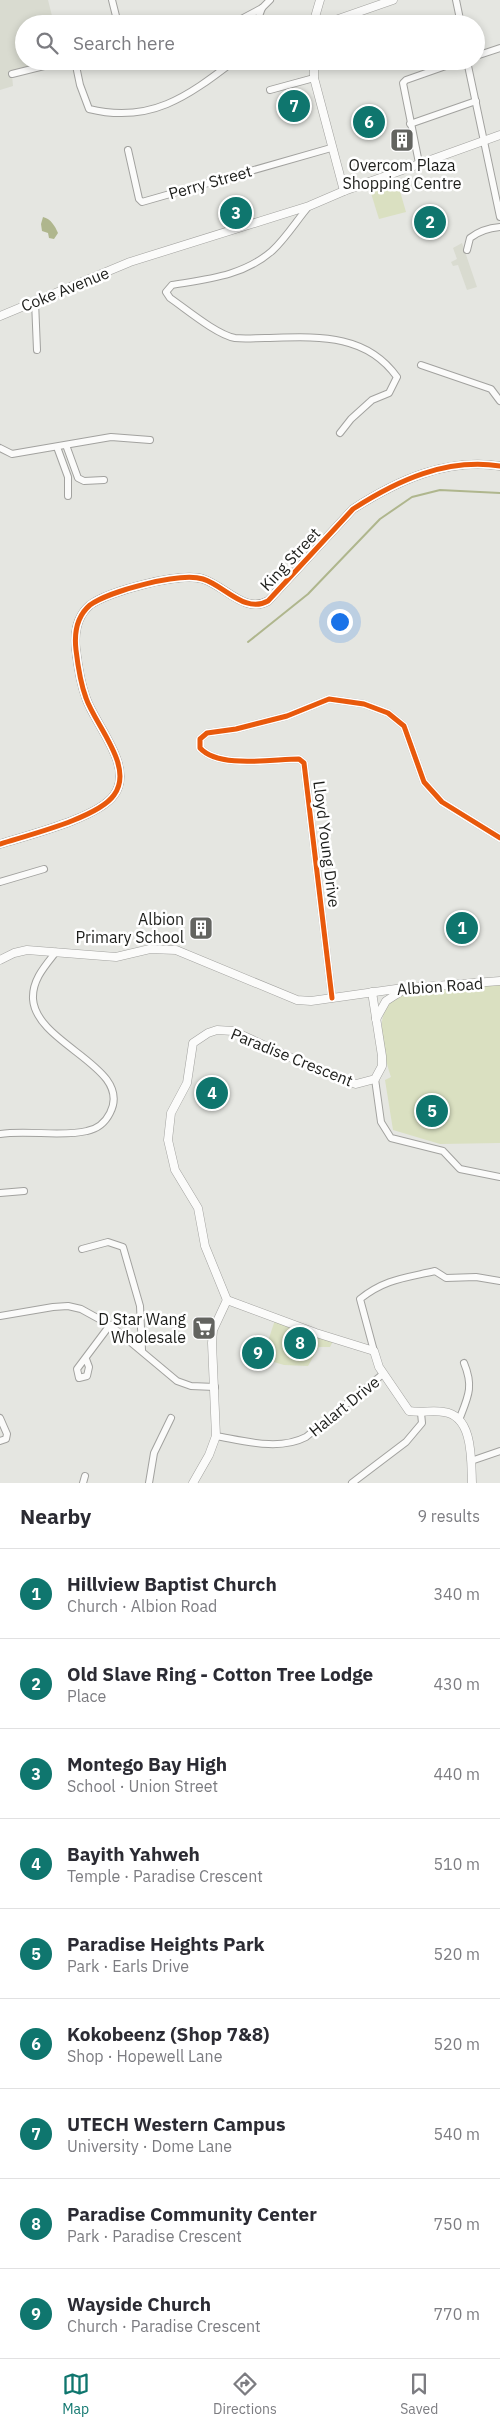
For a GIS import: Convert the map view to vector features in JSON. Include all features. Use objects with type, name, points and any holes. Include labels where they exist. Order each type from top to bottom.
[{"type":"street","points":[[112,0],[116,15]]},
{"type":"street","points":[[249,15],[262,8],[270,0]]},
{"type":"street","points":[[316,15],[320,0]]},
{"type":"street","points":[[350,15],[393,0]]},
{"type":"street","points":[[456,0],[458,15]]},
{"type":"street","points":[[259,15],[262,8]]},
{"type":"street","points":[[485,53],[500,48]]},
{"type":"street","points":[[12,74],[28,70]]},
{"type":"street","points":[[77,70],[89,109],[111,114],[141,114],[170,104],[222,70]]},
{"type":"street","points":[[314,70],[314,78],[344,191]]},
{"type":"street","points":[[419,163],[402,85],[404,81],[435,70]]},
{"type":"street","points":[[469,70],[500,217]]},
{"type":"street","points":[[270,90],[314,78]]},
{"type":"street","points":[[410,124],[476,101]]},
{"type":"street","name":"Coke Avenue","points":[[0,316],[130,262],[309,206],[419,163],[500,135]]},
{"type":"street","name":"Perry Street","points":[[128,150],[138,199],[142,202],[332,148]]},
{"type":"street","points":[[309,206],[273,250],[244,270],[210,280],[172,285],[166,292],[170,298],[233,338],[324,337],[367,348],[387,363],[397,378],[389,393],[372,400],[351,419],[340,433]]},
{"type":"street","points":[[467,250],[470,238],[475,234],[484,230],[500,228]]},
{"type":"street","points":[[35,300],[37,350]]},
{"type":"street","points":[[421,364],[491,389],[500,401]]},
{"type":"street","points":[[0,448],[12,454],[111,437],[150,440]]},
{"type":"street","points":[[66,445],[78,478],[84,481],[104,480]]},
{"type":"street","points":[[57,446],[68,477],[68,496]]},
{"type":"street","name":"King Street","points":[[0,844],[84,815],[103,806],[114,796],[120,785],[120,771],[114,751],[86,700],[79,676],[76,630],[78,620],[91,605],[148,584],[192,578],[204,580],[249,604],[263,604],[268,601],[354,510],[371,498],[411,478],[437,468],[465,464],[500,466]]},
{"type":"street","name":"Lloyd Young Drive","points":[[332,998],[304,763],[299,759],[261,762],[211,757],[200,748],[200,739],[207,733],[236,729],[287,716],[329,698],[364,704],[388,713],[404,726],[424,782],[442,802],[500,838]]},
{"type":"street","points":[[0,882],[44,869]]},
{"type":"street","points":[[0,960],[14,953],[27,950],[116,957],[150,949],[176,950],[297,1000],[311,1001],[332,998]]},
{"type":"street","points":[[0,1134],[85,1132],[101,1125],[112,1111],[114,1095],[111,1085],[103,1074],[52,1034],[36,1012],[33,999],[34,986],[39,973],[56,952]]},
{"type":"street","name":"Albion Road","points":[[332,998],[380,990],[500,981]]},
{"type":"street","points":[[376,1019],[386,1001],[406,988]]},
{"type":"street","points":[[372,992],[382,1066],[375,1079],[381,1122],[391,1138],[443,1151],[460,1169],[500,1177]]},
{"type":"street","name":"Paradise Crescent","points":[[227,1300],[205,1246],[198,1208],[176,1170],[168,1140],[171,1113],[187,1083],[193,1043],[208,1033],[217,1030],[234,1031],[350,1082],[356,1084],[375,1079]]},
{"type":"street","points":[[0,1193],[24,1191]]},
{"type":"street","points":[[82,1249],[108,1242],[123,1247],[140,1306],[142,1350]]},
{"type":"street","points":[[470,1482],[470,1440],[459,1420],[446,1412],[421,1413],[409,1411],[383,1374],[374,1351],[360,1299],[384,1282],[436,1271],[446,1278],[476,1277],[500,1281]]},
{"type":"street","points":[[193,1483],[209,1455],[216,1436],[214,1330],[227,1300],[316,1333],[374,1351]]},
{"type":"street","points":[[0,1316],[68,1306],[93,1314],[142,1350],[177,1381],[191,1386],[214,1387]]},
{"type":"street","points":[[86,1359],[110,1325]]},
{"type":"street","points":[[459,1420],[468,1398],[471,1380],[464,1363]]},
{"type":"street","name":"Halart Drive","points":[[216,1436],[247,1442],[284,1444],[296,1442],[383,1374]]},
{"type":"street","points":[[352,1483],[414,1434],[422,1423],[421,1413]]},
{"type":"street","points":[[0,1418],[7,1434],[6,1439],[0,1442]]},
{"type":"street","points":[[148,1483],[154,1454],[171,1418]]},
{"type":"street","points":[[471,1461],[500,1451]]},
{"type":"shaded area","points":[[0,0],[48,0],[52,15],[15,15],[15,70],[31,70],[12,75],[13,86],[0,90]]},
{"type":"shaded area","points":[[397,181],[406,212],[379,219],[370,190]]},
{"type":"shaded area","points":[[43,217],[50,221],[57,230],[58,233],[54,239],[49,238],[48,233],[42,231]]},
{"type":"shaded area","points":[[462,243],[477,287],[467,290],[458,265],[453,266],[451,262],[457,259],[453,248]]},
{"type":"shaded area","points":[[500,978],[500,1143],[440,1144],[393,1130],[385,1080],[391,1077],[382,1038],[385,1009],[395,999],[404,995]]},
{"type":"shaded area","points":[[275,1320],[333,1341],[330,1347],[319,1347],[308,1366],[284,1365],[267,1360],[268,1341]]},
{"type":"waterway","points":[[248,642],[308,594],[380,519],[412,497],[440,490],[500,493]]},
{"type":"cycle path","points":[[0,844],[61,825],[93,811],[106,803],[114,795],[119,784],[120,772],[117,759],[86,698],[78,668],[75,644],[76,631],[79,620],[90,605],[112,594],[128,589],[178,578],[203,579],[243,602],[260,604],[268,601],[353,509],[370,498],[405,481],[442,468],[480,464],[500,466]]},
{"type":"cycle path","points":[[332,998],[304,763],[299,759],[247,761],[220,759],[209,755],[200,748],[200,739],[207,733],[236,729],[287,716],[329,699],[364,704],[388,713],[404,726],[424,782],[442,802],[500,838]]},
{"type":"place","name":"UTECH Western Campus","points":[[294,106]]},
{"type":"place","name":"Kokobeenz (Shop 7&8)","points":[[369,122]]},
{"type":"place","name":"Overcom Plaza Shopping Centre","points":[[402,140]]},
{"type":"place","name":"Montego Bay High","points":[[236,213]]},
{"type":"place","name":"Old Slave Ring - Cotton Tree Lodge","points":[[430,222]]},
{"type":"place","name":"Albion Primary School","points":[[201,928]]},
{"type":"place","name":"Hillview Baptist Church","points":[[462,928]]},
{"type":"place","name":"Bayith Yahweh","points":[[212,1093]]},
{"type":"place","name":"Paradise Heights Park","points":[[432,1111]]},
{"type":"place","name":"D Star Wang Wholesale","points":[[204,1328]]},
{"type":"place","name":"Paradise Community Center","points":[[300,1343]]},
{"type":"place","name":"Wayside Church","points":[[258,1353]]}]
